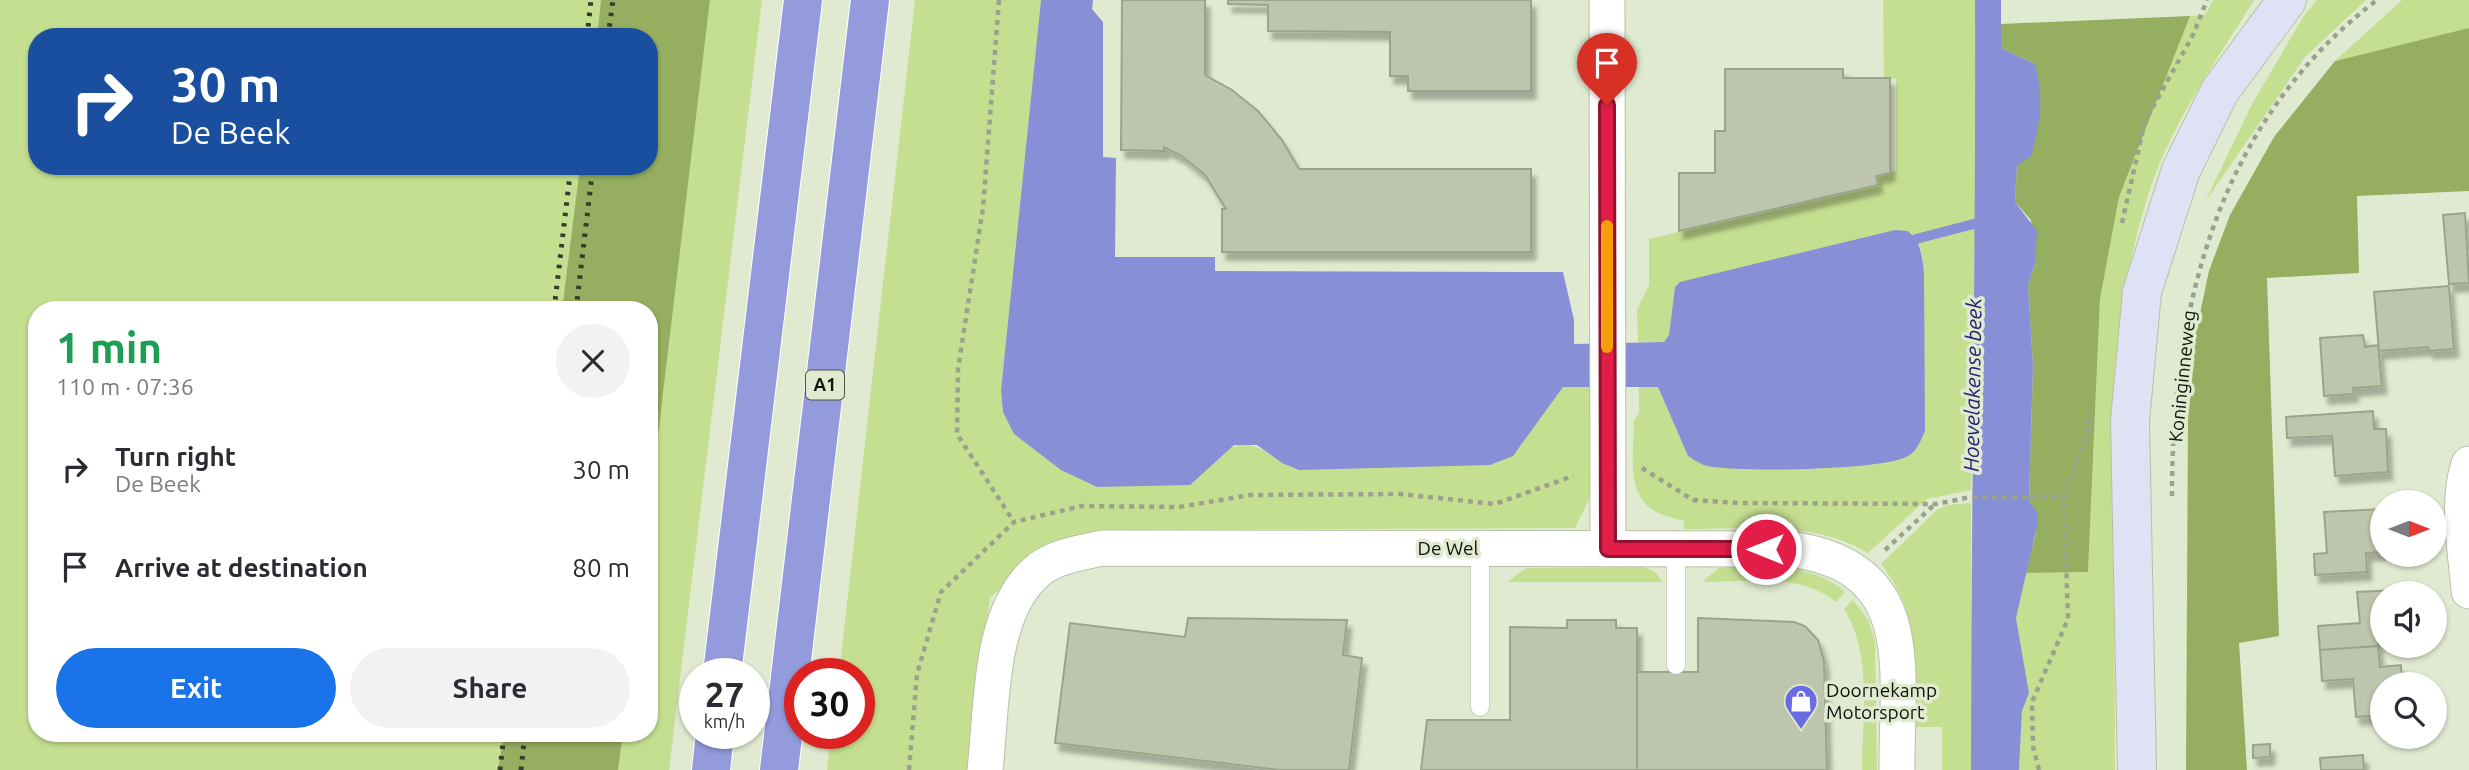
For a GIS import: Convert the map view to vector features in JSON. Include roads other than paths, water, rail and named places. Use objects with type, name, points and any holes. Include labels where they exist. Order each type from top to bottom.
[{"type":"highway","points":[[724,658],[803,0]]},
{"type":"highway","name":"A1","points":[[779,770],[870,0]]},
{"type":"highway","points":[[711,770],[713,749]]},
{"type":"main road","points":[[2137,770],[2130,421],[2142,292],[2180,170],[2220,91],[2287,0]]},
{"type":"street","points":[[1607,0],[1608,549]]},
{"type":"street","points":[[2469,464],[2465,474],[2464,521],[2469,591]]},
{"type":"street","name":"De Wel","points":[[985,770],[1000,637],[1012,602],[1034,574],[1063,557],[1102,548],[1800,550],[1839,560],[1861,573],[1881,595],[1892,622],[1896,650],[1897,770]]},
{"type":"lane","points":[[1480,548],[1480,708]]},
{"type":"lane","points":[[1676,549],[1676,666]]},
{"type":"water","points":[[1041,0],[1093,0],[1092,9],[1103,22],[1103,157],[1116,158],[1115,257],[1215,257],[1215,271],[1563,272],[1574,320],[1574,344],[1664,342],[1669,335],[1675,287],[1680,282],[1895,230],[1908,231],[1918,245],[1924,272],[1925,431],[1920,443],[1906,457],[1869,465],[1781,469],[1729,469],[1709,466],[1688,456],[1658,387],[1563,387],[1513,456],[1490,465],[1299,470],[1282,463],[1257,445],[1234,445],[1190,485],[1097,487],[1061,470],[1014,434],[1003,412],[1001,390]]},
{"type":"water","points":[[1975,0],[2001,0],[2001,48],[2035,64],[2040,99],[2039,121],[2031,156],[2017,165],[2015,202],[2037,231],[2035,264],[2028,285],[2033,366],[2029,501],[2038,514],[2038,522],[2016,618],[2029,693],[2022,711],[2019,770],[1971,770]]},
{"type":"waterway","points":[[1907,249],[1916,239],[1989,220]]},
{"type":"railway","points":[[588,28],[591,0]]},
{"type":"railway","points":[[609,28],[613,0]]},
{"type":"railway","points":[[555,301],[570,175]]},
{"type":"railway","points":[[577,301],[592,175]]},
{"type":"railway","points":[[500,770],[503,742]]},
{"type":"railway","points":[[521,770],[524,742]]},
{"type":"place","name":"Doornekamp Motorsport","points":[[1801,731]]},
{"type":"water label","name":"Hoevelakense beek","points":[[1973,385]]}]
